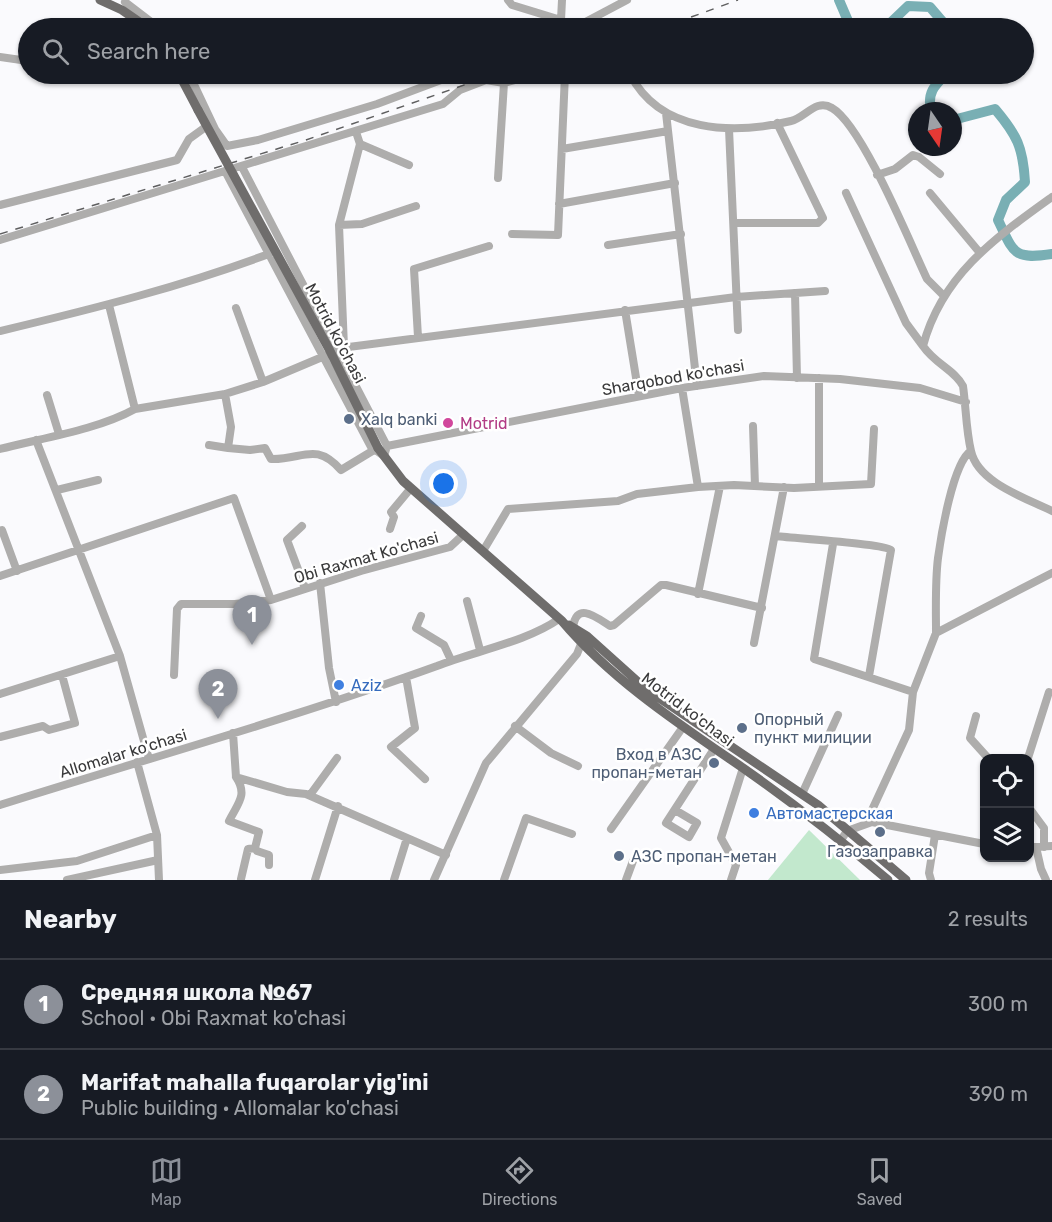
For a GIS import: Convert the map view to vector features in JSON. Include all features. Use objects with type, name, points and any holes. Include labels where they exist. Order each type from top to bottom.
[{"type":"main road","points":[[100,0],[124,4],[138,18]]},
{"type":"main road","name":"Motrid ko'chasi","points":[[184,84],[272,252],[333,351],[381,450],[411,488],[560,620],[581,644],[683,727],[841,840],[888,880]]},
{"type":"main road","name":"Motrid ko'chasi","points":[[560,620],[587,636],[646,689],[802,794],[906,880]]},
{"type":"street","points":[[508,0],[512,5],[546,18]]},
{"type":"street","points":[[562,0],[562,18]]},
{"type":"street","points":[[593,18],[627,0]]},
{"type":"street","points":[[124,4],[144,18]]},
{"type":"street","points":[[0,57],[18,60]]},
{"type":"street","points":[[194,84],[215,129],[227,146],[258,140],[377,104],[430,84]]},
{"type":"street","points":[[0,240],[443,104],[460,90],[476,84]]},
{"type":"street","points":[[498,178],[504,84]]},
{"type":"street","points":[[512,234],[558,235],[565,84]]},
{"type":"street","points":[[635,84],[639,92],[666,113],[693,123],[729,129],[793,121],[814,107],[825,105],[833,108],[862,144],[927,279],[943,295]]},
{"type":"street","points":[[666,113],[697,386]]},
{"type":"street","points":[[734,223],[818,223],[823,218],[777,123]]},
{"type":"street","points":[[0,205],[177,160],[189,139],[207,126]]},
{"type":"street","points":[[729,129],[738,330]]},
{"type":"street","points":[[562,149],[668,131]]},
{"type":"street","points":[[333,351],[339,225],[360,144],[356,132]]},
{"type":"street","points":[[360,144],[409,165]]},
{"type":"street","points":[[877,175],[895,169],[914,155],[919,156],[940,174]]},
{"type":"street","points":[[242,167],[329,335],[333,351]]},
{"type":"street","points":[[225,171],[272,252],[315,340],[333,351]]},
{"type":"street","points":[[559,204],[675,183]]},
{"type":"street","points":[[846,193],[906,323],[932,360],[959,378],[966,402],[971,452],[979,468],[1001,485],[1052,511]]},
{"type":"street","points":[[930,193],[983,250]]},
{"type":"street","points":[[923,346],[928,326],[943,295],[983,250],[1052,197]]},
{"type":"street","points":[[339,225],[362,224],[416,207]]},
{"type":"street","points":[[608,246],[681,234]]},
{"type":"street","points":[[418,337],[414,269],[489,246]]},
{"type":"street","points":[[0,331],[109,305],[216,274],[272,252]]},
{"type":"street","points":[[0,449],[124,415],[135,409],[225,394],[263,382],[333,351],[418,337],[626,310],[736,297],[825,291]]},
{"type":"street","points":[[795,293],[797,378]]},
{"type":"street","points":[[109,305],[135,409]]},
{"type":"street","points":[[236,308],[263,382]]},
{"type":"street","points":[[626,310],[639,396]]},
{"type":"street","points":[[315,340],[329,335]]},
{"type":"street","name":"Sharqobod ko'chasi","points":[[228,448],[250,450],[265,448],[271,459],[318,453],[329,457],[341,470],[381,450],[639,396],[764,376],[819,378],[920,388],[966,402]]},
{"type":"street","points":[[819,378],[819,486]]},
{"type":"street","points":[[682,388],[698,487]]},
{"type":"street","points":[[209,445],[228,448],[231,427],[225,394]]},
{"type":"street","points":[[47,395],[59,434]]},
{"type":"street","points":[[753,426],[755,486]]},
{"type":"street","points":[[483,551],[508,509],[618,501],[637,494],[698,487],[871,484],[874,429]]},
{"type":"street","points":[[36,440],[80,548],[120,656],[149,759]]},
{"type":"street","points":[[872,822],[872,810],[909,730],[913,692],[936,633],[938,559],[943,528],[958,471],[966,454],[971,452]]},
{"type":"street","points":[[57,490],[98,480]]},
{"type":"street","points":[[698,594],[720,486]]},
{"type":"street","points":[[753,643],[762,608],[784,487]]},
{"type":"street","points":[[390,529],[394,518],[391,512],[411,488]]},
{"type":"street","points":[[0,576],[234,498],[271,600],[235,604],[181,604],[177,609],[174,675]]},
{"type":"street","points":[[302,526],[287,540],[305,588]]},
{"type":"street","points":[[2,530],[17,571]]},
{"type":"street","name":"Obi Raxmat Ko'chasi","points":[[271,600],[320,583],[450,547],[464,534]]},
{"type":"street","points":[[775,536],[833,544],[882,545],[891,550],[869,676]]},
{"type":"street","points":[[833,544],[814,658],[913,692]]},
{"type":"street","points":[[936,633],[1052,573]]},
{"type":"street","points":[[320,583],[329,668],[336,702]]},
{"type":"street","points":[[573,628],[575,619],[582,612],[587,611],[610,626],[614,625],[661,585],[762,608]]},
{"type":"street","points":[[467,601],[480,650]]},
{"type":"street","points":[[421,616],[416,628],[444,645],[451,660]]},
{"type":"street","name":"Allomalar ko'chasi","points":[[0,806],[336,702],[451,660],[543,630],[560,620]]},
{"type":"street","points":[[434,880],[486,763],[577,654],[581,644]]},
{"type":"street","points":[[0,694],[120,656]]},
{"type":"street","points":[[0,737],[43,726],[49,730],[75,723],[62,675]]},
{"type":"street","points":[[406,677],[415,728],[391,747],[424,779]]},
{"type":"street","points":[[1030,754],[1049,692]]},
{"type":"street","points":[[802,794],[838,715]]},
{"type":"street","points":[[976,716],[970,738],[984,754]]},
{"type":"street","points":[[515,726],[551,753],[578,766]]},
{"type":"street","points":[[611,828],[683,727]]},
{"type":"street","points":[[233,733],[236,777],[242,785],[242,794],[229,820],[259,832],[255,848]]},
{"type":"street","points":[[675,810],[714,749]]},
{"type":"street","points":[[310,795],[337,758]]},
{"type":"street","points":[[137,762],[157,835],[159,880]]},
{"type":"street","points":[[731,880],[736,865],[721,838],[743,768]]},
{"type":"street","points":[[236,777],[287,792],[310,795],[446,855]]},
{"type":"street","points":[[315,880],[338,807]]},
{"type":"street","points":[[1034,815],[1044,828],[1040,847],[1041,869],[1047,880]]},
{"type":"street","points":[[504,880],[526,818],[572,834]]},
{"type":"street","points":[[841,840],[847,831],[872,822],[980,843]]},
{"type":"street","points":[[0,870],[77,861],[157,835]]},
{"type":"street","points":[[932,880],[929,873],[935,835]]},
{"type":"street","points":[[394,880],[407,838]]},
{"type":"street","points":[[241,879],[248,849],[255,848],[269,855],[269,865]]},
{"type":"street","points":[[67,880],[158,860]]},
{"type":"street","points":[[626,880],[633,861]]},
{"type":"green space","points":[[809,830],[860,880],[768,880]]},
{"type":"waterway","points":[[839,0],[847,18]]},
{"type":"waterway","points":[[895,18],[908,6],[930,7],[939,18]]},
{"type":"waterway","points":[[930,102],[932,90],[936,84]]},
{"type":"waterway","points":[[962,118],[995,109],[1009,126],[1018,142],[1023,159],[1025,182],[1006,200],[998,220],[1016,252],[1029,256],[1052,254]]},
{"type":"railway","points":[[688,18],[738,0]]},
{"type":"railway","points":[[0,234],[306,140],[467,84]]},
{"type":"place","name":"Xalq banki","points":[[349,419]]},
{"type":"place","name":"Motrid","points":[[448,423]]},
{"type":"place","name":"Средняя школа №67","points":[[252,645]]},
{"type":"place","name":"Aziz","points":[[339,685]]},
{"type":"place","name":"Marifat mahalla fuqarolar yig'ini","points":[[218,719]]},
{"type":"place","name":"Опорный пункт милиции","points":[[742,728]]},
{"type":"place","name":"Вход в АЗС пропан-метан","points":[[714,763]]},
{"type":"place","name":"Автомастерская","points":[[754,813]]},
{"type":"place","name":"Газозаправка","points":[[880,832]]},
{"type":"place","name":"АЗС пропан-метан","points":[[619,856]]}]
